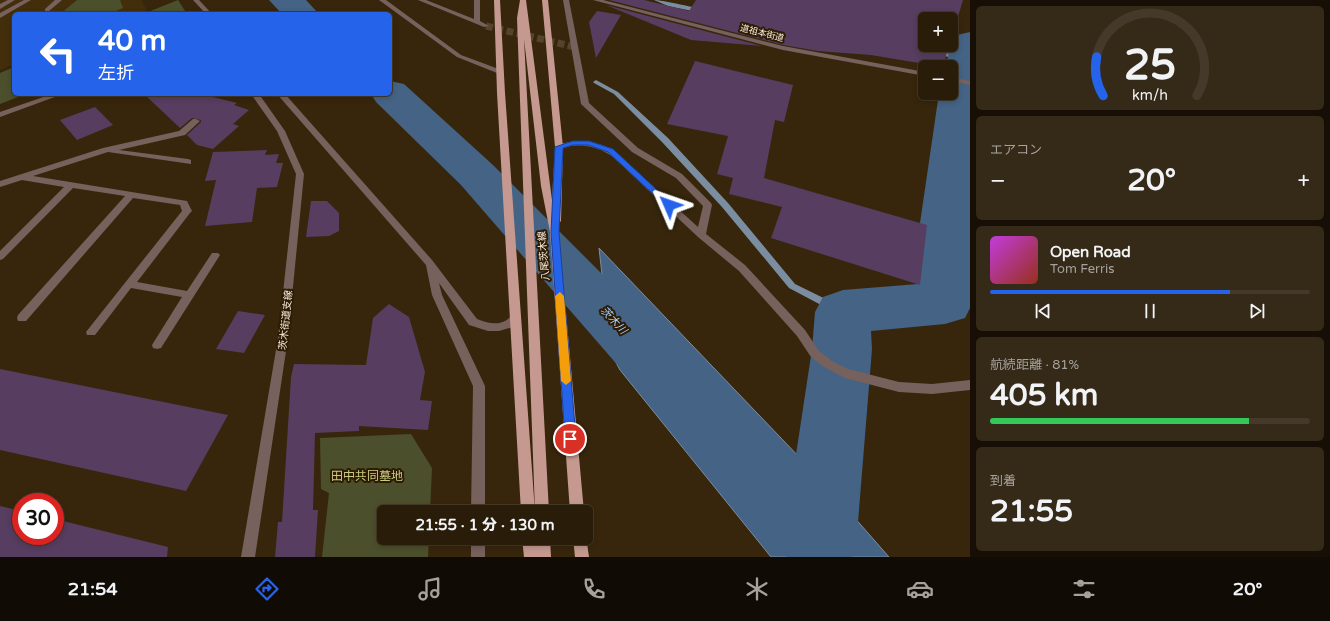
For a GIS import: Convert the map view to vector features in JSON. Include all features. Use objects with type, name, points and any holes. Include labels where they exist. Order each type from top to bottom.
[{"type":"main road","points":[[497,0],[501,93],[528,505]]},
{"type":"main road","name":"八尾茨木線","points":[[522,0],[520,18],[542,505]]},
{"type":"main road","name":"八尾茨木線","points":[[522,0],[540,131],[545,186],[555,232],[571,455],[576,505]]},
{"type":"main road","points":[[545,0],[559,147],[555,232]]},
{"type":"main road","points":[[530,545],[531,557]]},
{"type":"main road","points":[[543,545],[544,557]]},
{"type":"main road","points":[[581,545],[582,557]]},
{"type":"street","points":[[0,7],[12,0]]},
{"type":"street","points":[[0,16],[28,0]]},
{"type":"street","points":[[47,10],[59,0]]},
{"type":"street","points":[[196,0],[207,12]]},
{"type":"street","points":[[382,0],[459,56],[500,71]]},
{"type":"street","points":[[421,0],[486,26]]},
{"type":"street","points":[[477,22],[478,0]]},
{"type":"street","points":[[566,0],[585,104],[635,150],[678,176],[708,205],[701,235]]},
{"type":"street","name":"道祖本街道","points":[[596,0],[783,48],[918,73]]},
{"type":"street","points":[[958,80],[970,83]]},
{"type":"street","points":[[0,115],[53,96]]},
{"type":"street","name":"茨木街道支線","points":[[248,557],[283,338],[300,174],[281,131],[256,96]]},
{"type":"street","points":[[284,96],[429,262],[473,322],[488,327],[499,327],[509,324],[516,318]]},
{"type":"street","points":[[0,184],[106,150],[182,133],[196,121]]},
{"type":"street","points":[[559,147],[573,143],[589,143],[610,151],[701,235],[747,273],[801,333],[815,354],[828,364],[845,373],[899,387],[932,389],[970,385]]},
{"type":"street","points":[[106,150],[188,162]]},
{"type":"street","points":[[21,177],[184,203],[187,211],[91,332]]},
{"type":"street","points":[[0,257],[71,185]]},
{"type":"street","points":[[22,318],[131,194]]},
{"type":"street","points":[[157,345],[215,255]]},
{"type":"street","points":[[429,262],[437,295],[479,386],[478,505]]},
{"type":"street","points":[[129,284],[190,294]]},
{"type":"street","points":[[478,545],[478,557]]},
{"type":"shaded area","points":[[0,0],[141,0],[147,10],[142,12],[12,12],[12,65],[0,70]]},
{"type":"green space","points":[[77,0],[120,0],[123,8],[114,12],[62,12]]},
{"type":"green space","points":[[178,0],[186,12],[148,12]]},
{"type":"green space","points":[[12,68],[12,96],[21,96],[0,104],[0,73]]},
{"type":"green space","name":"田中共同墓地","points":[[411,434],[432,468],[430,505],[377,505],[377,545],[429,545],[428,557],[322,557],[329,493],[321,489],[320,438]]},
{"type":"water","points":[[599,248],[825,484],[889,557],[771,557],[620,370],[614,359],[624,360],[615,303],[605,301]]},
{"type":"building","points":[[609,0],[644,0],[689,11],[696,0],[963,0],[958,17],[958,12],[918,12],[918,52],[947,52],[945,60],[918,60],[918,63],[871,55],[818,51],[783,45]]},
{"type":"building","points":[[606,5],[762,46],[691,40]]},
{"type":"building","points":[[597,11],[621,15],[596,58],[589,22]]},
{"type":"building","points":[[695,61],[793,85],[784,122],[775,120],[764,178],[927,225],[920,285],[771,238],[782,207],[729,194],[733,178],[717,174],[728,136],[667,124]]},
{"type":"building","points":[[146,96],[209,96],[237,103],[234,105],[249,110],[233,124],[239,126],[213,149],[197,145],[187,135],[201,122],[201,120],[192,118],[180,128]]},
{"type":"building","points":[[95,107],[113,125],[77,140],[60,120]]},
{"type":"building","points":[[267,150],[265,155],[279,154],[276,163],[283,163],[277,187],[257,188],[252,222],[205,226],[216,180],[205,181],[213,152]]},
{"type":"building","points":[[311,201],[327,201],[339,213],[339,231],[329,236],[306,237]]},
{"type":"building","points":[[389,304],[409,317],[425,372],[420,400],[432,401],[428,430],[359,426],[359,431],[315,433],[313,510],[318,510],[315,557],[275,557],[278,522],[282,522],[291,377],[294,364],[366,365],[373,318]]},
{"type":"building","points":[[238,311],[265,315],[244,353],[216,349]]},
{"type":"building","points":[[0,369],[228,415],[186,491],[0,450]]},
{"type":"building","points":[[0,506],[12,509],[12,545],[64,545],[64,521],[168,547],[167,557],[0,557]]},
{"type":"waterway","name":"茨木川","points":[[286,0],[300,12]]},
{"type":"waterway","points":[[657,0],[670,5],[702,11]]},
{"type":"waterway","points":[[819,547],[842,349],[843,312],[945,303],[945,223],[960,87],[970,43]]},
{"type":"waterway","points":[[934,52],[965,59]]},
{"type":"waterway","points":[[596,82],[616,93],[665,140],[725,205],[792,286],[843,312]]},
{"type":"waterway","name":"茨木川","points":[[392,95],[477,175],[669,381]]},
{"type":"tunnel","points":[[486,26],[575,47]]},
{"type":"slow traffic","points":[[560,296],[566,381]]},
{"type":"route","points":[[570,439],[555,232],[559,147],[573,143],[589,143],[604,147],[616,155],[669,205]]}]
